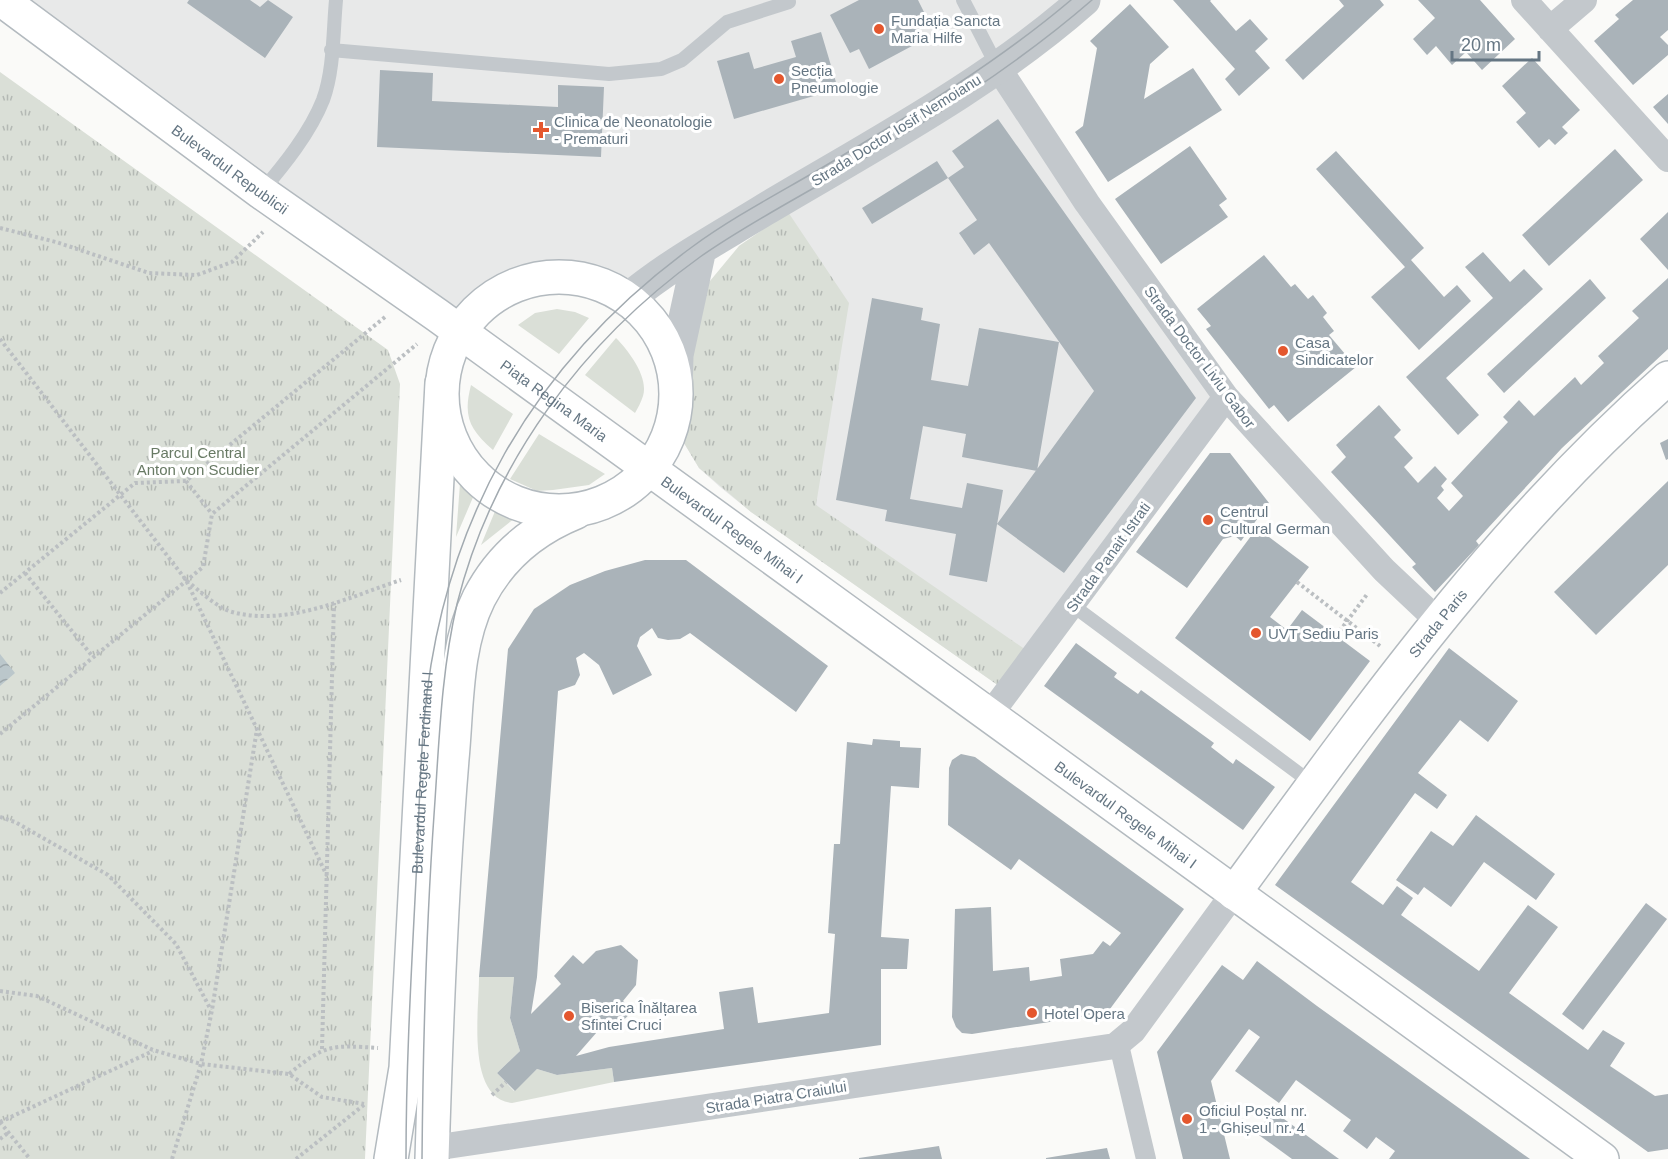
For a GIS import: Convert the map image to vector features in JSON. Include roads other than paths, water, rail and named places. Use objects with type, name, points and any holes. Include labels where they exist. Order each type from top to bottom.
[{"type":"main road","name":"Bulevardul Republicii","points":[[2,0],[261,192],[460,332]]},
{"type":"main road","points":[[574,278],[595,283],[627,300],[647,316],[659,333],[675,373],[676,393],[670,433],[649,470],[621,494],[582,509],[564,512],[527,507],[502,497],[476,477],[464,463],[446,426],[442,383],[447,360],[460,332],[477,311],[495,296],[533,280],[574,278]]},
{"type":"main road","name":"Piața Regina Maria","points":[[460,332],[649,470]]},
{"type":"main road","name":"Strada Paris","points":[[1234,893],[1437,620],[1525,517],[1576,463],[1668,378]]},
{"type":"main road","name":"Bulevardul Regele Ferdinand I","points":[[391,1159],[406,1068],[442,383]]},
{"type":"main road","name":"Bulevardul Regele Mihai I","points":[[649,470],[1602,1159]]},
{"type":"main road","name":"Bulevardul Regele Ferdinand I","points":[[432,1154],[445,842],[461,661],[466,634],[479,598],[506,559],[540,530],[582,509]]},
{"type":"street","name":"Strada Doctor Iosif Nemoianu","points":[[627,300],[657,274],[942,104],[997,66],[1084,0]]},
{"type":"street","points":[[1524,0],[1668,159]]},
{"type":"street","points":[[1551,29],[1584,0]]},
{"type":"street","name":"Strada Doctor Liviu Gabor","points":[[997,66],[1087,203],[1226,397],[1384,570],[1437,620]]},
{"type":"street","points":[[676,393],[677,355],[700,249]]},
{"type":"street","name":"Strada Panait Istrati","points":[[989,716],[1226,397]]},
{"type":"street","points":[[1146,1159],[1119,1045],[1133,1031],[1234,893]]},
{"type":"street","name":"Strada Piatra Craiului","points":[[432,1154],[1119,1045]]},
{"type":"lane","points":[[261,192],[314,118],[328,80],[336,0]]},
{"type":"lane","points":[[963,0],[997,66]]},
{"type":"lane","points":[[331,50],[609,74],[636,73],[661,69],[682,60],[727,22],[789,2]]},
{"type":"lane","points":[[1072,606],[1313,784]]},
{"type":"water","points":[[0,654],[15,673],[0,686]]},
{"type":"tram line","points":[[406,1159],[408,1047],[421,773],[424,721],[434,649],[451,580],[474,515],[504,454],[541,396],[585,343],[635,293],[692,247],[744,213],[927,104],[1015,44],[1071,0]]},
{"type":"tram line","points":[[422,1159],[429,901],[439,735],[447,656],[457,604],[473,552],[493,502],[518,454],[548,409],[581,367],[657,290],[700,257],[734,235],[969,93],[1063,25],[1092,0]]},
{"type":"place","name":"Fundația Sancta Maria Hilfe","points":[[879,29]]},
{"type":"place","name":"Secția Pneumologie","points":[[779,79]]},
{"type":"place","name":"Clinica de Neonatologie - Prematuri","points":[[541,130]]},
{"type":"place","name":"Casa Sindicatelor","points":[[1283,351]]},
{"type":"place","name":"Centrul Cultural German","points":[[1208,520]]},
{"type":"place","name":"UVT Sediu Paris","points":[[1256,633]]},
{"type":"place","name":"Hotel Opera","points":[[1032,1013]]},
{"type":"place","name":"Biserica Înălțarea Sfintei Cruci","points":[[569,1016]]},
{"type":"place","name":"Oficiul Poștal nr. 1 - Ghișeul nr. 4","points":[[1187,1119]]},
{"type":"park label","name":"Parcul Central Anton von Scudier","points":[[198,460]]}]
